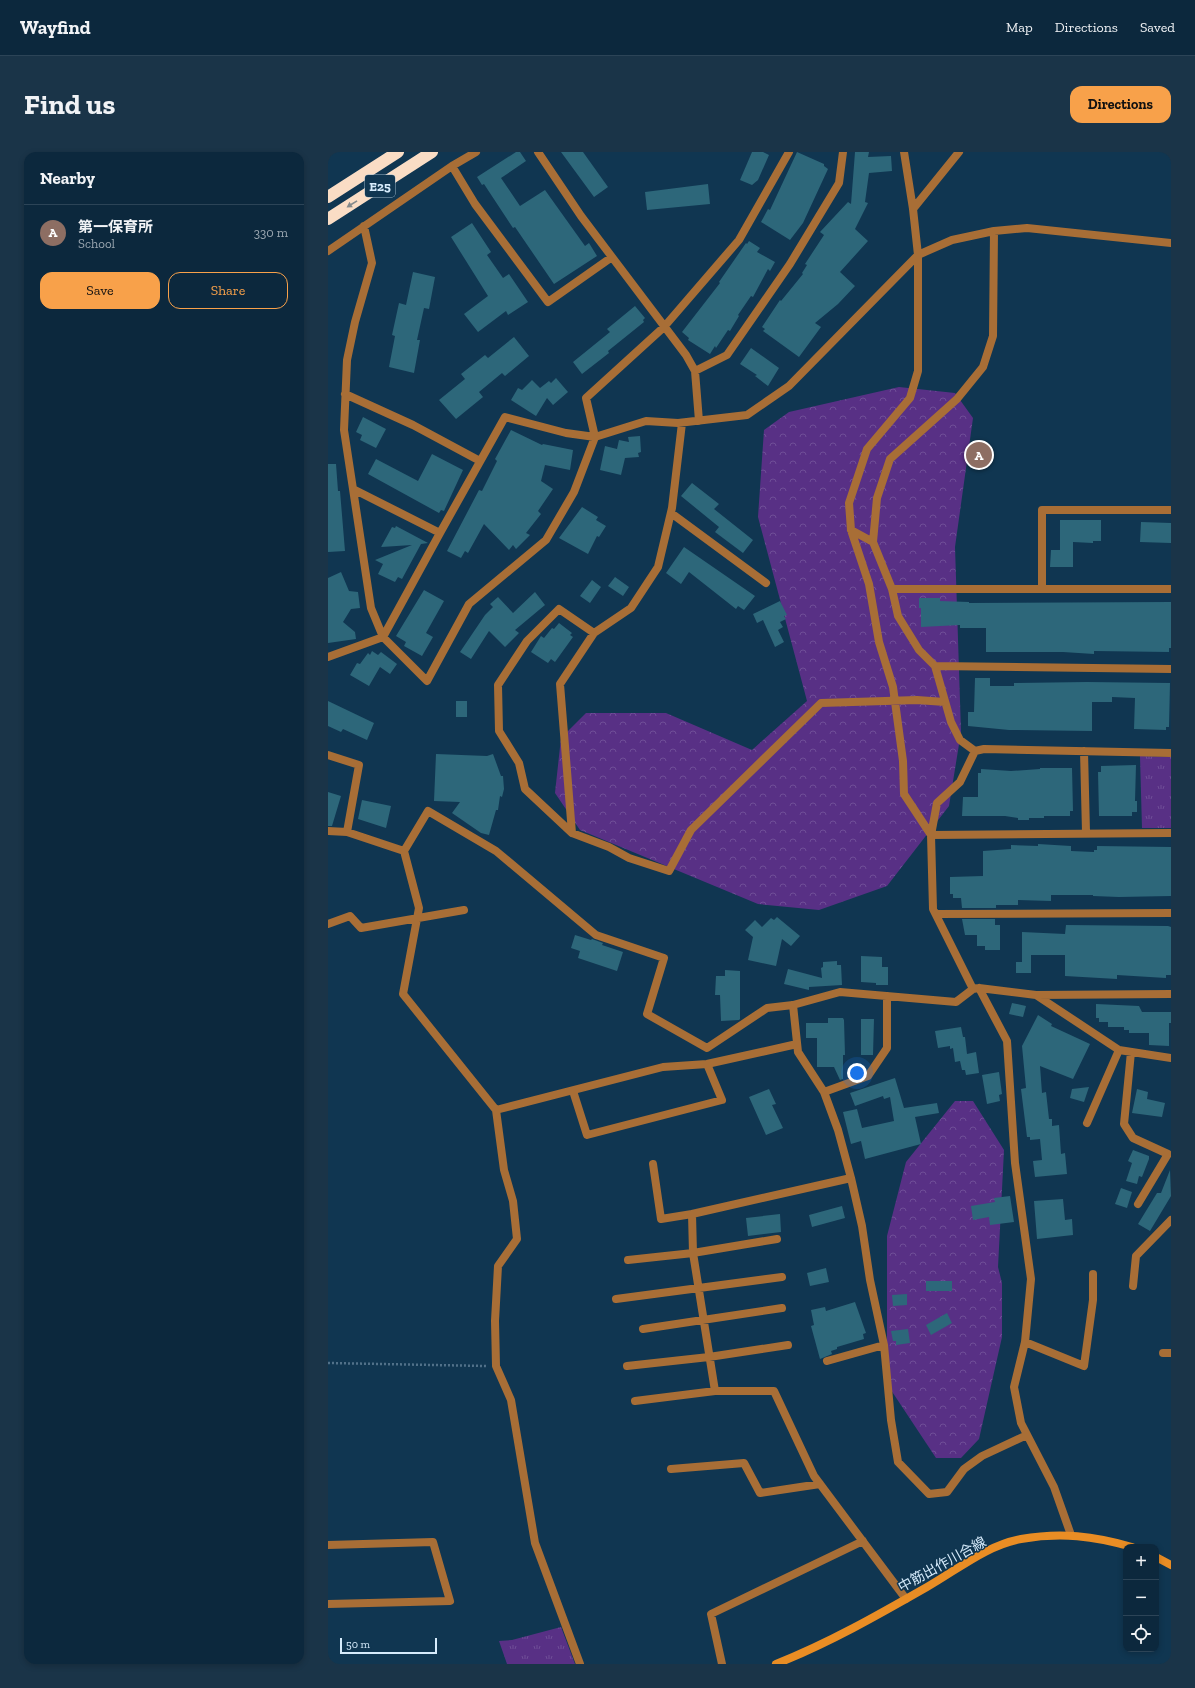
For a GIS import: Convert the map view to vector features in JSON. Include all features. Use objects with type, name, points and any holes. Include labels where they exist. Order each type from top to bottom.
[{"type":"highway","name":"E25","points":[[328,197],[398,152]]},
{"type":"highway","name":"E25","points":[[328,219],[432,152]]},
{"type":"main road","name":"中筋出作川合線","points":[[776,1664],[842,1634],[906,1599],[964,1564],[1003,1545],[1020,1540],[1071,1535],[1101,1538],[1123,1544]]},
{"type":"main road","points":[[1159,1559],[1171,1565]]},
{"type":"street","points":[[328,251],[452,166],[476,152]]},
{"type":"street","points":[[538,152],[581,216],[686,355],[695,371],[699,421]]},
{"type":"street","points":[[364,226],[372,263],[346,360],[344,430],[371,608],[384,637],[427,681],[469,604],[546,540],[574,492],[595,437],[586,398],[664,327],[739,240],[789,152]]},
{"type":"street","points":[[695,371],[727,355],[790,264],[839,183],[843,152]]},
{"type":"street","points":[[904,152],[913,209],[918,255],[918,371],[910,398],[867,449],[849,503],[851,530],[869,584],[879,642],[892,687],[903,761],[904,794],[931,835]]},
{"type":"street","points":[[913,209],[959,152]]},
{"type":"street","points":[[452,166],[475,204],[548,302],[612,257]]},
{"type":"street","points":[[328,657],[384,637],[505,417],[566,433],[595,437],[646,421],[682,423],[747,414],[789,386],[918,255],[952,240],[994,231],[1027,228],[1171,243]]},
{"type":"street","points":[[994,231],[993,336],[983,367],[956,399],[890,459],[877,498],[873,542],[892,589],[898,616],[919,650],[935,666],[951,722],[960,740],[975,751],[984,749],[1084,750],[1171,753]]},
{"type":"street","points":[[345,394],[413,426],[480,461]]},
{"type":"street","points":[[572,833],[560,684],[594,633],[630,608],[658,567],[671,513],[682,423]]},
{"type":"street","points":[[353,489],[440,533]]},
{"type":"street","points":[[1042,589],[1042,510],[1171,510]]},
{"type":"street","points":[[671,513],[766,583]]},
{"type":"street","points":[[851,530],[873,542]]},
{"type":"street","points":[[892,589],[1171,589]]},
{"type":"street","points":[[594,633],[559,608],[527,641],[498,685],[499,731],[519,763],[525,789],[572,833],[608,847],[629,858],[670,871],[691,830],[821,703],[894,701],[945,702]]},
{"type":"street","points":[[935,666],[1171,669]]},
{"type":"street","points":[[1084,750],[1086,832]]},
{"type":"street","points":[[975,751],[960,782],[937,803],[931,835],[933,909],[1007,1041],[1015,1163],[1031,1279],[1025,1342],[1014,1387],[1020,1423],[1054,1487],[1071,1535]]},
{"type":"street","points":[[328,755],[359,765],[347,832]]},
{"type":"street","points":[[580,1664],[535,1543],[511,1400],[496,1366],[495,1321],[498,1266],[517,1239],[513,1201],[504,1170],[496,1110],[403,994],[419,908],[404,851],[428,811],[496,851],[596,935],[664,958],[647,1014],[707,1048],[766,1008],[793,1005],[840,992],[956,1002],[976,988],[1036,995],[1171,994]]},
{"type":"street","points":[[328,831],[347,832],[404,851]]},
{"type":"street","points":[[931,835],[1086,832],[1171,833]]},
{"type":"street","points":[[328,924],[350,916],[360,928],[464,910]]},
{"type":"street","points":[[936,914],[1171,913]]},
{"type":"street","points":[[1036,995],[1119,1050],[1171,1058]]},
{"type":"street","points":[[824,1092],[868,1076],[887,1048],[887,996]]},
{"type":"street","points":[[793,1005],[798,1052],[824,1092],[838,1130],[851,1178],[862,1226],[870,1280],[884,1345],[891,1420],[898,1462],[929,1494],[947,1492],[964,1469],[982,1456],[1027,1435]]},
{"type":"street","points":[[496,1110],[663,1067],[707,1064],[797,1044]]},
{"type":"street","points":[[1087,1123],[1119,1050]]},
{"type":"street","points":[[1131,1052],[1124,1124],[1133,1138],[1168,1154],[1138,1204]]},
{"type":"street","points":[[573,1091],[587,1135],[722,1100],[707,1064]]},
{"type":"street","points":[[653,1164],[661,1219],[692,1214],[851,1178]]},
{"type":"street","points":[[692,1214],[693,1253],[715,1391]]},
{"type":"street","points":[[1133,1286],[1136,1256],[1171,1220]]},
{"type":"street","points":[[628,1260],[693,1253],[777,1239]]},
{"type":"street","points":[[1025,1342],[1084,1366],[1093,1300],[1093,1274]]},
{"type":"street","points":[[616,1299],[782,1277]]},
{"type":"street","points":[[643,1329],[704,1321],[782,1308]]},
{"type":"street","points":[[627,1366],[710,1357],[788,1345]]},
{"type":"street","points":[[827,1361],[884,1345]]},
{"type":"street","points":[[635,1401],[715,1391],[774,1391],[814,1476],[906,1599]]},
{"type":"street","points":[[671,1469],[744,1463],[760,1493],[820,1484]]},
{"type":"street","points":[[722,1664],[710,1614],[863,1541]]},
{"type":"street","points":[[328,1545],[433,1542],[450,1600],[328,1604]]},
{"type":"path","points":[[328,1364],[496,1366]]},
{"type":"green space","points":[[899,387],[955,393],[973,418],[955,547],[961,732],[949,806],[887,886],[819,910],[758,904],[580,830],[555,793],[561,738],[586,713],[666,713],[752,750],[807,701],[758,517],[764,430],[789,412]]},
{"type":"green space","points":[[1140,756],[1171,757],[1171,828],[1142,828]]},
{"type":"green space","points":[[955,1101],[973,1101],[1004,1150],[998,1267],[1002,1283],[1002,1337],[979,1439],[961,1458],[936,1458],[887,1384],[887,1236],[906,1162]]},
{"type":"green space","points":[[561,1627],[575,1664],[507,1664],[499,1641],[512,1640]]},
{"type":"building","points":[[516,152],[520,152],[526,161],[501,178],[520,206],[545,190],[585,246],[589,243],[597,256],[554,284],[515,227],[513,228],[484,184],[482,185],[477,177]]},
{"type":"building","points":[[561,152],[583,152],[608,187],[594,197]]},
{"type":"building","points":[[752,152],[763,152],[769,155],[758,180],[752,185],[740,180]]},
{"type":"building","points":[[797,152],[824,164],[824,166],[828,169],[803,223],[790,240],[761,222],[768,209],[770,210]]},
{"type":"building","points":[[855,152],[869,152],[868,157],[891,156],[892,171],[869,173],[865,202],[868,203],[855,229],[868,241],[840,272],[855,286],[838,304],[815,323],[821,327],[799,357],[763,331],[765,329],[762,327],[780,300],[781,301],[803,274],[802,273],[807,265],[805,264],[824,235],[820,232],[848,202],[851,204]]},
{"type":"building","points":[[708,184],[710,204],[647,210],[645,192]]},
{"type":"building","points":[[472,223],[491,252],[487,255],[503,278],[509,274],[528,302],[508,315],[506,311],[478,332],[464,314],[488,296],[451,237]]},
{"type":"building","points":[[749,241],[760,248],[757,252],[775,262],[770,271],[768,269],[753,297],[751,296],[738,315],[739,316],[730,331],[728,330],[710,354],[688,340],[689,338],[682,332],[720,283],[719,282],[746,243],[747,244]]},
{"type":"building","points":[[413,272],[435,277],[429,309],[424,308],[417,340],[420,340],[414,373],[389,367],[395,336],[392,335],[399,303],[406,305]]},
{"type":"building","points":[[635,306],[645,318],[643,320],[644,322],[608,351],[609,353],[582,374],[573,362],[610,332],[607,329]]},
{"type":"building","points":[[514,337],[529,356],[505,376],[502,373],[479,392],[483,397],[456,419],[439,400],[465,379],[461,374],[485,355],[488,358]]},
{"type":"building","points":[[751,348],[779,368],[768,386],[755,376],[757,375],[740,364]]},
{"type":"building","points":[[556,378],[568,392],[553,405],[547,398],[536,416],[511,400],[518,388],[522,390],[532,380],[540,388],[549,381],[551,383]]},
{"type":"building","points":[[363,417],[386,429],[376,448],[360,440],[362,435],[356,432]]},
{"type":"building","points":[[511,430],[542,445],[573,450],[570,470],[545,465],[541,481],[553,489],[538,511],[541,514],[526,533],[530,535],[516,549],[513,545],[509,550],[484,524],[468,553],[465,551],[461,558],[447,551],[479,490],[482,491],[497,461],[495,459]]},
{"type":"building","points":[[640,436],[641,452],[638,453],[639,457],[625,458],[621,475],[600,470],[605,446],[617,449],[619,440],[629,442],[628,437]]},
{"type":"building","points":[[432,454],[463,470],[444,511],[441,510],[439,513],[368,474],[376,459],[418,481]]},
{"type":"building","points":[[328,464],[336,464],[338,491],[340,491],[345,551],[328,552]]},
{"type":"building","points":[[692,483],[719,504],[714,509],[753,540],[743,553],[715,532],[719,527],[681,496]]},
{"type":"building","points":[[582,507],[598,517],[596,520],[606,526],[599,537],[597,536],[588,554],[559,538]]},
{"type":"building","points":[[1060,520],[1101,520],[1101,541],[1093,541],[1093,543],[1073,542],[1073,567],[1050,567],[1051,550],[1060,550]]},
{"type":"building","points":[[1141,522],[1171,523],[1171,543],[1140,542]]},
{"type":"building","points":[[396,526],[428,543],[421,544],[402,579],[398,577],[395,582],[378,574],[383,564],[375,560],[412,545],[381,547],[392,527],[395,528]]},
{"type":"building","points":[[684,547],[755,596],[744,610],[738,606],[736,609],[689,572],[681,584],[666,573]]},
{"type":"building","points":[[341,572],[349,591],[358,592],[360,608],[351,609],[343,622],[355,632],[356,639],[328,643],[328,578]]},
{"type":"building","points":[[615,577],[629,587],[623,596],[608,586]]},
{"type":"building","points":[[592,580],[601,587],[590,603],[580,596]]},
{"type":"building","points":[[424,590],[444,601],[426,633],[433,637],[422,656],[404,646],[406,642],[396,636]]},
{"type":"building","points":[[535,592],[545,605],[515,630],[519,633],[505,647],[489,631],[471,659],[460,652],[485,615],[493,607],[490,604],[498,597],[513,613]]},
{"type":"building","points":[[919,598],[940,598],[940,601],[969,603],[1171,602],[1171,648],[1169,648],[1169,652],[1094,651],[1094,654],[1063,652],[986,652],[986,628],[960,628],[960,625],[921,627],[921,608],[919,608]]},
{"type":"building","points":[[780,601],[787,615],[784,616],[786,619],[780,622],[783,627],[778,630],[784,642],[775,647],[763,620],[757,623],[753,614]]},
{"type":"building","points":[[559,623],[572,633],[570,635],[573,637],[555,662],[551,659],[548,663],[531,652],[541,636],[544,638],[552,628],[554,629]]},
{"type":"building","points":[[372,651],[378,655],[381,652],[397,664],[390,674],[380,667],[369,686],[350,675],[357,663],[360,664],[368,653],[370,655]]},
{"type":"building","points":[[975,678],[990,678],[990,686],[1014,686],[1014,683],[1170,683],[1169,727],[1166,727],[1166,730],[1134,729],[1135,698],[1112,697],[1112,702],[1092,702],[1092,731],[1009,730],[968,726],[968,712],[974,712]]},
{"type":"building","points":[[328,701],[374,723],[367,740],[343,729],[341,732],[328,726]]},
{"type":"building","points":[[456,701],[467,701],[467,717],[456,717]]},
{"type":"building","points":[[436,754],[487,756],[493,754],[501,776],[503,776],[504,789],[502,797],[500,796],[498,810],[496,810],[489,835],[481,833],[452,813],[460,802],[434,801]]},
{"type":"building","points":[[1136,765],[1135,801],[1137,801],[1137,812],[1132,812],[1132,816],[1099,816],[1098,772],[1101,772],[1101,766]]},
{"type":"building","points":[[1040,768],[1072,768],[1073,811],[1070,811],[1070,816],[1044,816],[1044,818],[1018,820],[1018,818],[1005,816],[962,816],[963,797],[978,797],[978,773],[981,773],[981,769],[1011,771]]},
{"type":"building","points":[[328,792],[341,796],[332,826],[328,826]]},
{"type":"building","points":[[362,800],[391,806],[386,828],[358,819]]},
{"type":"building","points":[[1038,844],[1071,846],[1071,851],[1094,852],[1094,850],[1097,850],[1097,846],[1171,847],[1171,896],[1119,897],[1093,895],[1051,895],[1051,901],[1018,900],[1018,905],[996,905],[996,908],[962,908],[961,898],[953,898],[953,894],[950,894],[950,877],[983,876],[983,851],[1011,849],[1011,845],[1038,846]]},
{"type":"building","points":[[777,917],[800,936],[791,946],[782,939],[776,966],[748,960],[753,937],[745,930],[755,920],[762,927],[771,918],[774,920]]},
{"type":"building","points":[[962,919],[995,919],[995,925],[1000,925],[1000,950],[985,950],[985,946],[977,946],[977,935],[965,935]]},
{"type":"building","points":[[1066,925],[1171,927],[1171,975],[1166,975],[1166,978],[1117,975],[1117,979],[1065,976],[1065,955],[1031,955],[1031,973],[1016,973],[1016,962],[1022,962],[1022,932],[1065,934]]},
{"type":"building","points":[[575,935],[591,940],[592,939],[603,943],[602,945],[623,952],[617,971],[578,958],[580,951],[571,948]]},
{"type":"building","points":[[861,956],[882,957],[882,967],[888,967],[888,985],[876,985],[876,983],[861,982]]},
{"type":"building","points":[[837,961],[837,965],[841,965],[842,985],[809,987],[809,990],[784,984],[788,969],[822,978],[821,968],[823,967],[823,962]]},
{"type":"building","points":[[725,970],[740,971],[739,1020],[721,1021],[720,995],[715,995],[716,976],[725,976]]},
{"type":"building","points":[[1012,1003],[1026,1006],[1023,1017],[1009,1014]]},
{"type":"building","points":[[1096,1004],[1139,1006],[1142,1012],[1171,1012],[1171,1023],[1169,1023],[1169,1046],[1149,1045],[1149,1033],[1129,1033],[1129,1030],[1124,1030],[1124,1027],[1108,1027],[1108,1022],[1099,1022],[1099,1018],[1096,1018]]},
{"type":"building","points":[[1038,1015],[1052,1024],[1051,1026],[1090,1044],[1073,1079],[1040,1066],[1042,1093],[1046,1092],[1049,1119],[1052,1119],[1052,1126],[1059,1125],[1061,1154],[1065,1153],[1067,1174],[1035,1177],[1033,1161],[1042,1160],[1040,1139],[1030,1140],[1030,1137],[1027,1137],[1021,1089],[1026,1088],[1022,1046]]},
{"type":"building","points":[[828,1018],[843,1018],[844,1020],[845,1055],[843,1055],[843,1079],[840,1080],[834,1067],[817,1067],[817,1038],[806,1038],[806,1023],[828,1023]]},
{"type":"building","points":[[861,1019],[874,1019],[873,1055],[861,1055]]},
{"type":"building","points":[[961,1027],[963,1037],[965,1037],[967,1054],[976,1052],[979,1073],[966,1075],[965,1070],[962,1070],[960,1061],[955,1062],[953,1048],[950,1049],[950,1046],[938,1048],[935,1031]]},
{"type":"building","points":[[999,1072],[1002,1094],[999,1095],[1000,1101],[987,1104],[982,1075]]},
{"type":"building","points":[[895,1078],[904,1108],[937,1103],[939,1113],[915,1117],[921,1144],[865,1159],[861,1141],[851,1144],[843,1112],[857,1109],[862,1128],[894,1121],[890,1097],[884,1099],[883,1096],[855,1106],[850,1093]]},
{"type":"building","points":[[1089,1087],[1084,1102],[1070,1098],[1072,1089]]},
{"type":"building","points":[[769,1089],[776,1104],[772,1105],[783,1128],[766,1135],[749,1097]]},
{"type":"building","points":[[1137,1089],[1148,1092],[1147,1099],[1165,1103],[1162,1117],[1132,1113]]},
{"type":"building","points":[[1133,1150],[1149,1156],[1142,1177],[1139,1176],[1137,1184],[1126,1181],[1132,1163],[1128,1161]]},
{"type":"building","points":[[1170,1170],[1171,1196],[1150,1231],[1138,1224],[1157,1193],[1161,1193]]},
{"type":"building","points":[[1121,1188],[1132,1192],[1127,1208],[1115,1204]]},
{"type":"building","points":[[1010,1196],[1014,1222],[990,1225],[989,1217],[973,1220],[971,1206],[995,1202],[994,1198]]},
{"type":"building","points":[[1063,1199],[1065,1220],[1072,1219],[1073,1235],[1037,1239],[1034,1201]]},
{"type":"building","points":[[842,1206],[845,1218],[812,1227],[809,1215]]},
{"type":"building","points":[[780,1214],[781,1232],[748,1236],[746,1218]]},
{"type":"building","points":[[826,1268],[829,1282],[810,1286],[807,1273]]},
{"type":"building","points":[[926,1281],[952,1281],[952,1291],[926,1291]]},
{"type":"building","points":[[907,1294],[907,1305],[893,1306],[892,1295]]},
{"type":"building","points":[[855,1302],[866,1333],[863,1334],[864,1339],[837,1347],[837,1349],[831,1351],[832,1354],[820,1359],[811,1326],[814,1325],[811,1310],[825,1307],[826,1311]]},
{"type":"building","points":[[947,1313],[952,1323],[931,1335],[926,1325]]},
{"type":"building","points":[[908,1329],[910,1343],[896,1345],[896,1341],[893,1341],[891,1331]]},
{"type":"place","name":"第一保育所","points":[[979,455]]}]
